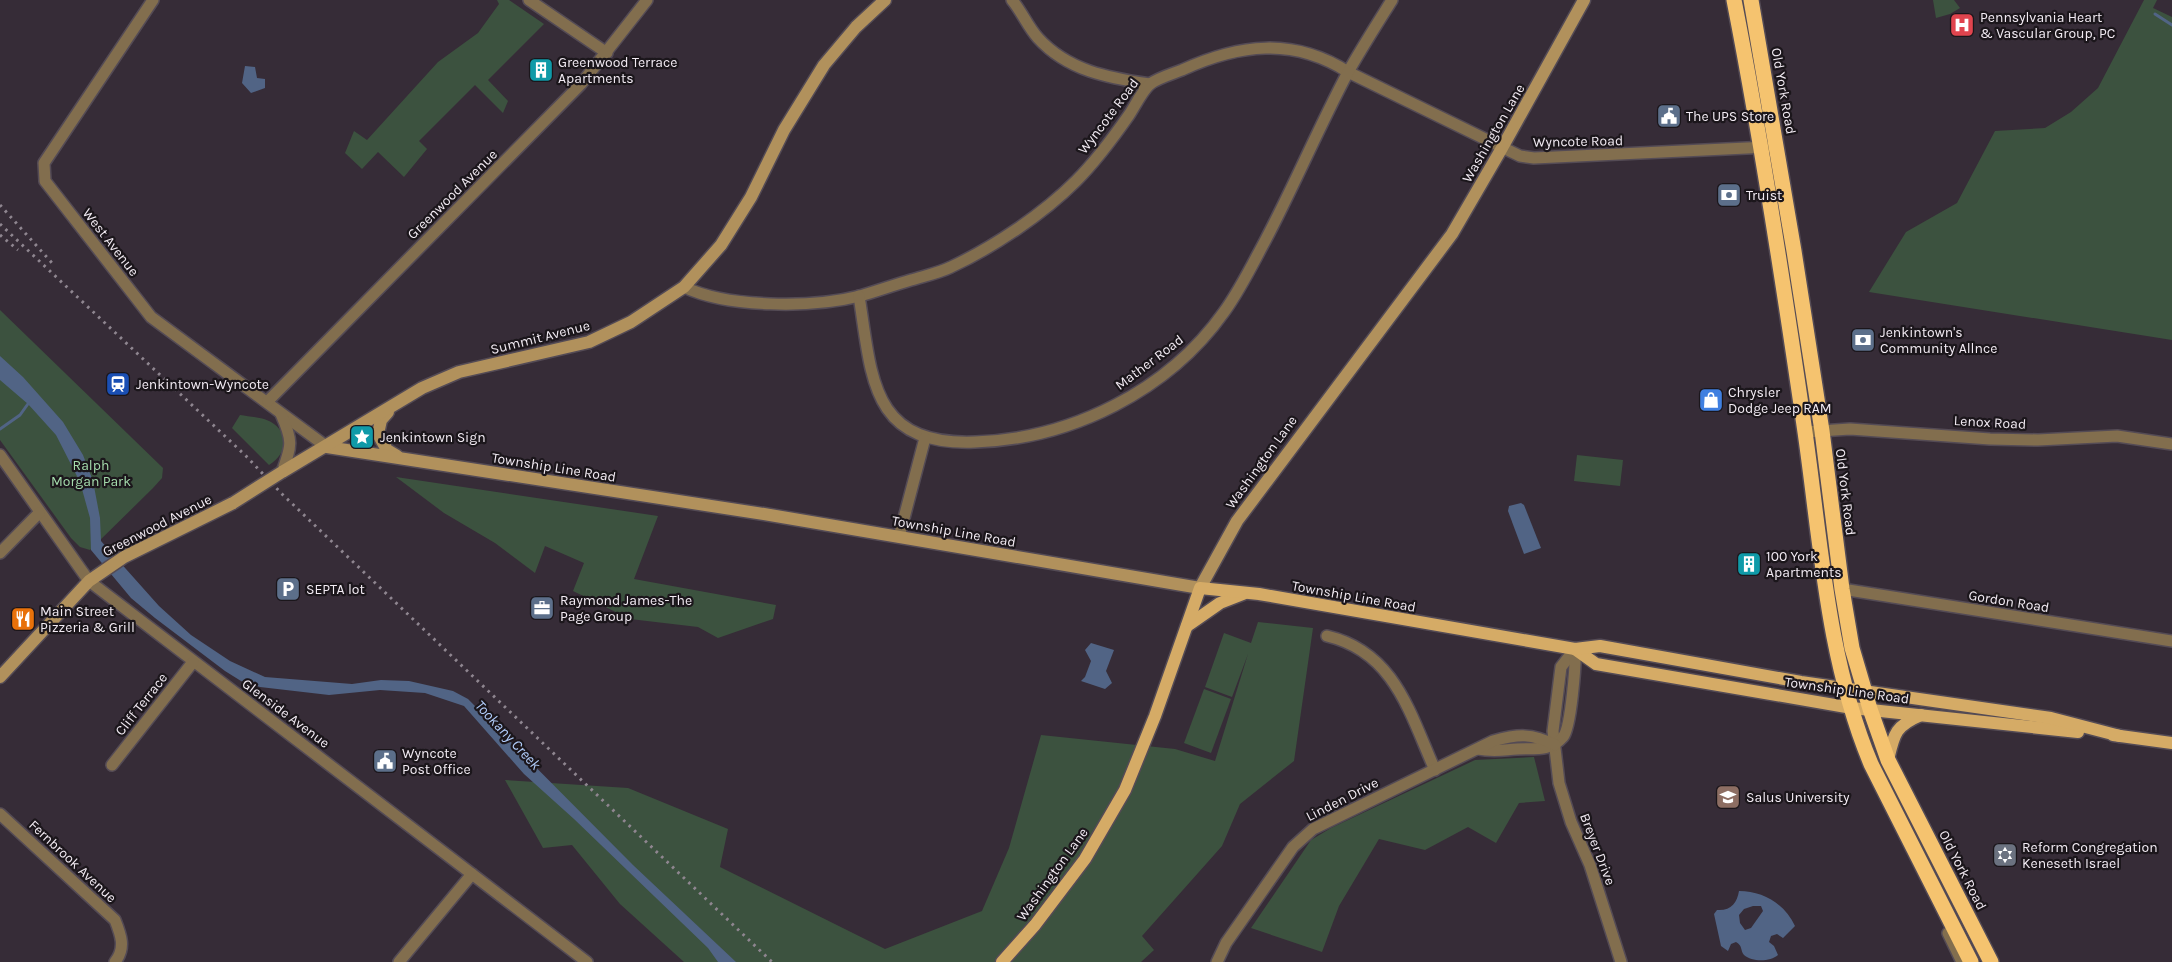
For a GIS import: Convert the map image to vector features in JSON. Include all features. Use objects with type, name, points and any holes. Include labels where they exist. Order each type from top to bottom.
[{"type":"highway","points":[[1734,0],[1761,148],[1805,432],[1825,587],[1837,652],[1859,734],[1871,764],[1971,962]]},
{"type":"highway","name":"Old York Road","points":[[1752,0],[1822,431],[1842,589],[1852,648],[1870,709],[1888,760],[1991,962]]},
{"type":"highway","points":[[1783,291],[1800,290]]},
{"type":"main road","name":"Township Line Road","points":[[1200,588],[1245,593],[1575,649],[1600,646],[1798,682],[2051,718],[2120,736]]},
{"type":"main road","name":"Washington Lane","points":[[1002,962],[1035,925],[1085,859],[1125,790],[1155,716],[1200,588]]},
{"type":"main road","points":[[1187,626],[1220,603],[1245,593]]},
{"type":"main road","name":"Township Line Road","points":[[1575,649],[1596,664],[1852,708],[2172,743]]},
{"type":"main road","points":[[1888,760],[1894,734],[1908,720],[1921,715]]},
{"type":"street","name":"West Avenue","points":[[153,0],[44,163],[45,181],[151,317],[327,447]]},
{"type":"street","points":[[530,0],[607,53]]},
{"type":"street","name":"Greenwood Avenue","points":[[268,402],[581,84],[647,0]]},
{"type":"street","name":"Summit Avenue","points":[[327,447],[422,388],[459,372],[589,342],[631,322],[684,287],[721,245],[750,197],[784,130],[824,65],[856,27],[885,0]]},
{"type":"street","points":[[1012,0],[1038,38],[1065,60],[1087,72],[1150,84]]},
{"type":"street","name":"Mather Road","points":[[859,296],[873,379],[880,400],[895,419],[924,438],[973,442],[998,441],[1068,426],[1092,417],[1136,393],[1177,363],[1198,344],[1223,314],[1245,280],[1348,72],[1392,0]]},
{"type":"street","name":"Washington Lane","points":[[1200,588],[1237,521],[1452,234],[1584,0]]},
{"type":"street","name":"Wyncote Road","points":[[684,287],[698,294],[766,303],[799,303],[859,296],[951,267],[992,244],[1041,212],[1076,181],[1095,159],[1150,84],[1208,59],[1234,51],[1262,48],[1288,49],[1312,54],[1334,62],[1348,72],[1520,156],[1534,158],[1777,146]]},
{"type":"street","points":[[393,407],[381,420],[378,434],[388,450],[399,457]]},
{"type":"street","points":[[281,412],[291,440],[290,452],[282,472]]},
{"type":"street","name":"Lenox Road","points":[[1805,432],[1868,430],[1990,439],[2038,440],[2117,436],[2172,444]]},
{"type":"street","points":[[899,536],[924,438]]},
{"type":"street","name":"Greenwood Avenue","points":[[0,677],[89,581],[104,570],[124,557],[232,503],[327,447]]},
{"type":"street","name":"Township Line Road","points":[[327,447],[899,536],[1200,588]]},
{"type":"street","name":"Glenside Avenue","points":[[0,455],[39,513],[89,581],[587,962]]},
{"type":"street","points":[[0,553],[39,513]]},
{"type":"street","name":"Gordon Road","points":[[1842,589],[2172,641]]},
{"type":"street","points":[[1327,636],[1340,639],[1357,647],[1387,672],[1398,689],[1435,770]]},
{"type":"street","name":"Breyer Drive","points":[[1575,649],[1561,668],[1553,731],[1558,783],[1571,822],[1590,865],[1621,962]]},
{"type":"street","name":"Cliff Terrace","points":[[112,765],[193,662]]},
{"type":"street","name":"Linden Drive","points":[[1217,962],[1226,943],[1301,838],[1324,822],[1478,749],[1496,752],[1519,749],[1538,750],[1555,745]]},
{"type":"street","name":"Fernbrook Avenue","points":[[0,814],[115,920],[123,941],[115,962]]},
{"type":"street","points":[[1925,871],[1937,910],[1962,962]]},
{"type":"street","points":[[400,962],[472,874]]},
{"type":"green space","points":[[497,0],[509,0],[544,24],[488,80],[508,101],[503,113],[475,85],[419,141],[427,149],[404,177],[378,152],[362,169],[345,153],[354,131],[367,140],[438,62],[478,33],[499,4]]},
{"type":"green space","points":[[1933,0],[1954,0],[1960,8],[1950,14],[1936,18]]},
{"type":"green space","points":[[2144,0],[2157,0],[2153,8],[2172,17],[2172,340],[1869,292],[1906,232],[1957,203],[1995,131],[2045,128],[2071,112],[2098,88]]},
{"type":"green space","name":"Ralph Morgan Park","points":[[0,310],[163,468],[162,478],[90,550],[80,547],[71,538],[0,440]]},
{"type":"green space","points":[[240,415],[266,420],[274,424],[283,434],[284,446],[282,451],[275,461],[269,465],[232,428]]},
{"type":"green space","points":[[1577,455],[1623,460],[1620,486],[1574,481]]},
{"type":"green space","points":[[396,477],[658,516],[634,579],[776,605],[773,619],[718,638],[698,627],[630,619],[573,591],[584,563],[545,546],[535,573],[495,543],[444,513]]},
{"type":"green space","points":[[1258,622],[1313,628],[1294,761],[1240,804],[1222,846],[1142,936],[1154,950],[1141,962],[684,962],[620,904],[572,845],[543,848],[505,780],[628,788],[728,829],[720,867],[885,949],[982,911],[1009,848],[1041,735],[1175,749],[1215,761],[1248,654],[1232,697],[1205,687],[1224,633],[1251,643]]},
{"type":"green space","points":[[1204,689],[1231,699],[1211,753],[1184,743]]},
{"type":"green space","points":[[1534,757],[1545,801],[1519,803],[1496,843],[1468,827],[1425,850],[1379,839],[1339,906],[1322,952],[1251,928],[1311,840],[1331,828],[1475,760]]},
{"type":"water","points":[[245,66],[255,67],[257,78],[265,79],[265,88],[251,93],[242,83]]},
{"type":"water","points":[[0,356],[23,377],[63,422],[83,455],[93,481],[100,518],[101,541],[159,606],[191,635],[230,661],[265,677],[352,684],[381,680],[409,681],[453,691],[468,699],[633,865],[736,962],[718,962],[708,948],[574,819],[524,774],[464,706],[425,693],[380,690],[329,695],[260,687],[241,681],[225,671],[155,618],[131,598],[91,550],[90,518],[80,482],[56,435],[28,404],[0,380]]},
{"type":"water","points":[[1521,503],[1524,505],[1541,548],[1524,554],[1508,511],[1509,506]]},
{"type":"water","points":[[1091,643],[1114,650],[1106,671],[1112,683],[1105,689],[1081,681],[1085,677],[1091,661],[1085,650]]},
{"type":"water","points":[[1739,891],[1765,896],[1779,905],[1791,918],[1795,926],[1783,938],[1777,934],[1771,936],[1769,942],[1774,946],[1778,955],[1775,957],[1766,960],[1752,959],[1744,955],[1740,945],[1736,942],[1731,944],[1728,951],[1721,946],[1714,914],[1717,910],[1730,908],[1735,903]],"holes":[[[1761,906],[1763,911],[1751,928],[1745,930],[1740,923],[1739,915],[1744,909]]]},
{"type":"waterway","points":[[2155,14],[2172,25]]},
{"type":"waterway","points":[[0,429],[20,415],[30,401]]},
{"type":"railway","points":[[0,205],[52,263]]},
{"type":"railway","points":[[0,224],[246,456],[282,494],[772,962]]},
{"type":"railway","points":[[0,235],[18,250]]},
{"type":"place","name":"Pennsylvania Heart & Vascular Group, PC","points":[[1962,25]]},
{"type":"place","name":"Greenwood Terrace Apartments","points":[[541,70]]},
{"type":"place","name":"The UPS Store","points":[[1669,116]]},
{"type":"place","name":"Truist","points":[[1729,195]]},
{"type":"place","name":"Jenkintown's Community Allnce","points":[[1863,340]]},
{"type":"place","name":"Jenkintown-Wyncote","points":[[118,384]]},
{"type":"place","name":"Chrysler Dodge Jeep RAM","points":[[1711,400]]},
{"type":"place","name":"Jenkintown Sign","points":[[362,437]]},
{"type":"place","name":"100 York Apartments","points":[[1749,564]]},
{"type":"place","name":"SEPTA lot","points":[[288,589]]},
{"type":"place","name":"Raymond James-The Page Group","points":[[542,608]]},
{"type":"place","name":"Main Street Pizzeria & Grill","points":[[23,619]]},
{"type":"place","name":"Wyncote Post Office","points":[[385,761]]},
{"type":"place","name":"Salus University","points":[[1728,797]]},
{"type":"place","name":"Reform Congregation Keneseth Israel","points":[[2005,855]]},
{"type":"water label","name":"Tookany Creek","points":[[508,735]]}]
